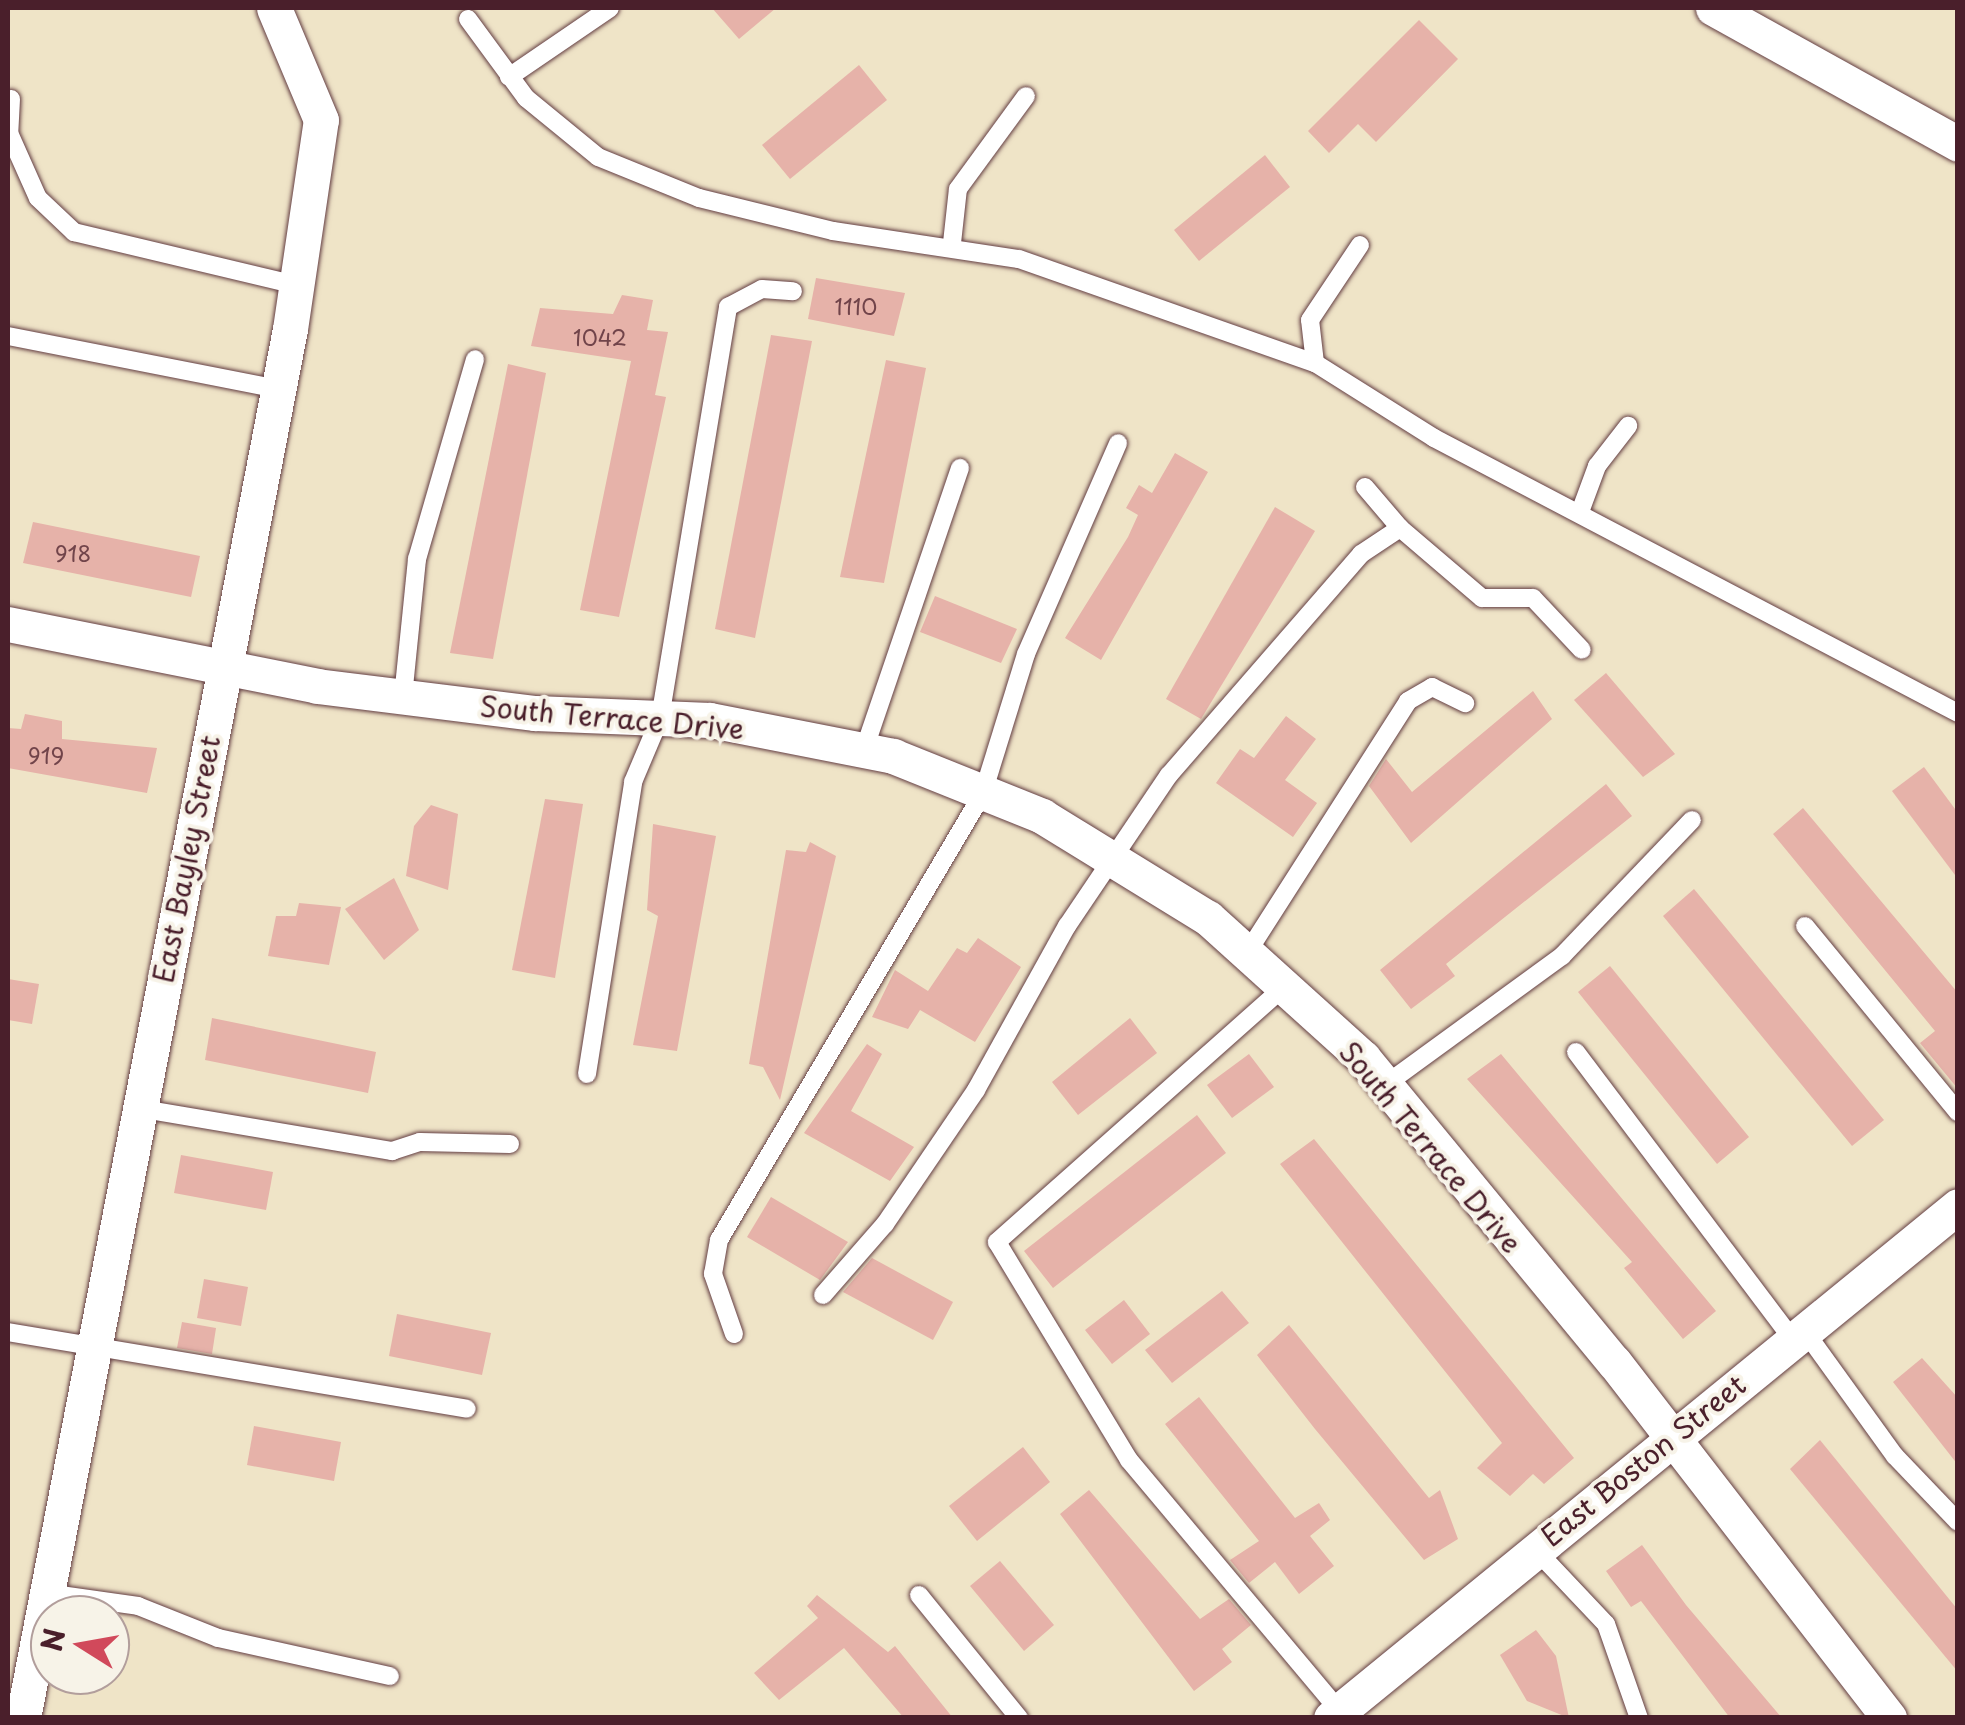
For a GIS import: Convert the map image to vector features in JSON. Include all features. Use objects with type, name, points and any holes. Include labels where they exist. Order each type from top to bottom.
[{"type":"street","name":"East Bayley Street","points":[[23,1718],[136,1108],[278,389],[321,120],[274,8]]},
{"type":"street","points":[[1713,8],[1958,144]]},
{"type":"street","name":"South Terrace Drive","points":[[8,624],[225,668],[403,696],[660,718],[864,750],[983,792],[1115,861],[1247,954],[1385,1085],[1672,1436],[1889,1718]]},
{"type":"street","name":"East Boston Street","points":[[1338,1715],[1535,1548],[1958,1206]]},
{"type":"lane","points":[[510,77],[610,8]]},
{"type":"lane","points":[[468,19],[510,77],[598,156],[700,198],[832,231],[952,243],[1156,301],[1315,363],[1434,438],[1958,712]]},
{"type":"lane","points":[[952,243],[958,189],[1026,96]]},
{"type":"lane","points":[[11,99],[8,134],[38,198],[74,232],[296,285]]},
{"type":"lane","points":[[1315,363],[1310,320],[1360,245]]},
{"type":"lane","points":[[586,1074],[633,782],[660,718],[660,676],[728,308],[762,289],[793,291]]},
{"type":"lane","points":[[8,336],[278,389]]},
{"type":"lane","points":[[403,696],[417,560],[475,360]]},
{"type":"lane","points":[[1580,512],[1596,466],[1628,426]]},
{"type":"lane","points":[[734,1334],[713,1274],[719,1240],[983,792],[1032,636],[1118,443]]},
{"type":"lane","points":[[864,750],[960,468]]},
{"type":"lane","points":[[1365,487],[1400,528],[1482,598],[1533,598],[1582,650]]},
{"type":"lane","points":[[823,1295],[966,1104],[1169,774],[1361,554],[1400,528]]},
{"type":"lane","points":[[1247,954],[1408,701],[1432,687],[1465,703]]},
{"type":"lane","points":[[1385,1085],[1562,956],[1692,820]]},
{"type":"lane","points":[[1805,926],[1958,1112]]},
{"type":"lane","points":[[1284,987],[997,1242],[1129,1460],[1338,1715]]},
{"type":"lane","points":[[1576,1052],[1894,1456],[1958,1522]]},
{"type":"lane","points":[[136,1108],[392,1152],[420,1142],[510,1144]]},
{"type":"lane","points":[[8,1332],[92,1349],[467,1408]]},
{"type":"lane","points":[[1535,1548],[1606,1624],[1639,1718]]},
{"type":"lane","points":[[46,1594],[138,1606],[218,1638],[390,1676]]},
{"type":"lane","points":[[919,1595],[1019,1718]]},
{"type":"building","points":[[712,8],[776,8],[739,39]]},
{"type":"building","points":[[1419,20],[1458,59],[1376,142],[1358,124],[1329,153],[1308,131]]},
{"type":"building","points":[[859,65],[887,100],[790,179],[762,145]]},
{"type":"building","points":[[1265,155],[1290,187],[1199,261],[1174,230]]},
{"type":"building","points":[[816,278],[905,293],[894,336],[808,319]]},
{"type":"building","points":[[622,295],[653,300],[647,330],[668,332],[655,395],[666,397],[619,617],[580,610],[631,361],[531,346],[540,308],[613,314]]},
{"type":"building","points":[[771,335],[812,341],[755,638],[715,629]]},
{"type":"building","points":[[886,360],[926,368],[884,583],[840,577]]},
{"type":"building","points":[[508,364],[546,373],[493,659],[450,653]]},
{"type":"building","points":[[1175,453],[1208,472],[1101,660],[1065,638],[1128,537],[1138,515],[1126,508],[1139,485],[1152,493]]},
{"type":"building","points":[[1275,507],[1315,531],[1201,719],[1166,699]]},
{"type":"building","points":[[33,522],[200,556],[191,597],[23,563]]},
{"type":"building","points":[[935,596],[1017,629],[1001,663],[920,632]]},
{"type":"building","points":[[1606,673],[1675,754],[1643,777],[1574,700]]},
{"type":"building","points":[[1533,691],[1552,719],[1411,843],[1369,786],[1386,759],[1412,792]]},
{"type":"building","points":[[25,714],[62,721],[62,739],[157,748],[147,793],[8,768],[8,728],[21,729]]},
{"type":"building","points":[[1286,716],[1316,739],[1285,780],[1317,803],[1293,837],[1216,783],[1240,749],[1254,758]]},
{"type":"building","points":[[1924,767],[1958,813],[1958,879],[1892,791]]},
{"type":"building","points":[[1606,784],[1632,816],[1446,964],[1455,976],[1411,1009],[1380,970]]},
{"type":"building","points":[[545,799],[583,804],[555,978],[512,970]]},
{"type":"building","points":[[431,805],[458,814],[448,890],[406,876],[414,826]]},
{"type":"building","points":[[1803,808],[1958,993],[1958,1089],[1920,1043],[1935,1031],[1773,834]]},
{"type":"building","points":[[653,824],[716,836],[677,1051],[633,1045],[658,916],[647,910]]},
{"type":"building","points":[[810,842],[836,856],[780,1100],[763,1067],[749,1064],[786,850],[806,852]]},
{"type":"building","points":[[394,878],[419,930],[384,960],[345,909]]},
{"type":"building","points":[[1694,889],[1884,1120],[1852,1146],[1663,916]]},
{"type":"building","points":[[299,903],[341,907],[329,965],[268,956],[276,916],[296,916]]},
{"type":"building","points":[[978,938],[1021,967],[975,1042],[920,1010],[908,1029],[872,1017],[895,970],[928,991],[957,948],[967,953]]},
{"type":"building","points":[[1610,966],[1749,1137],[1717,1164],[1578,992]]},
{"type":"building","points":[[8,979],[39,984],[32,1024],[8,1020]]},
{"type":"building","points":[[212,1018],[376,1052],[368,1093],[205,1060]]},
{"type":"building","points":[[1130,1018],[1157,1053],[1078,1115],[1052,1082]]},
{"type":"building","points":[[867,1044],[882,1054],[851,1111],[914,1147],[890,1181],[804,1133]]},
{"type":"building","points":[[1249,1054],[1274,1087],[1232,1118],[1207,1085]]},
{"type":"building","points":[[1501,1054],[1716,1311],[1683,1339],[1624,1268],[1632,1262],[1467,1079]]},
{"type":"building","points":[[1197,1115],[1226,1153],[1053,1288],[1024,1251]]},
{"type":"building","points":[[1314,1139],[1574,1458],[1544,1484],[1533,1474],[1510,1496],[1477,1468],[1502,1443],[1280,1164]]},
{"type":"building","points":[[181,1155],[273,1172],[266,1210],[174,1193]]},
{"type":"building","points":[[771,1197],[848,1242],[820,1280],[747,1237]]},
{"type":"building","points":[[872,1258],[953,1302],[933,1340],[843,1292]]},
{"type":"building","points":[[204,1279],[248,1287],[241,1326],[197,1318]]},
{"type":"building","points":[[1222,1291],[1249,1323],[1172,1383],[1145,1350]]},
{"type":"building","points":[[1124,1300],[1150,1334],[1112,1364],[1085,1330]]},
{"type":"building","points":[[397,1314],[491,1333],[482,1375],[389,1356]]},
{"type":"building","points":[[182,1322],[216,1328],[212,1354],[177,1348]]},
{"type":"building","points":[[1289,1325],[1429,1498],[1440,1490],[1458,1539],[1424,1560],[1315,1429],[1257,1355]]},
{"type":"building","points":[[1922,1358],[1958,1398],[1958,1465],[1893,1382]]},
{"type":"building","points":[[1199,1397],[1295,1518],[1319,1503],[1330,1520],[1310,1536],[1334,1566],[1299,1594],[1275,1562],[1249,1583],[1230,1560],[1259,1541],[1165,1424]]},
{"type":"building","points":[[254,1426],[341,1442],[334,1481],[247,1465]]},
{"type":"building","points":[[1820,1440],[1958,1610],[1958,1672],[1790,1469]]},
{"type":"building","points":[[1023,1447],[1050,1482],[977,1541],[949,1506]]},
{"type":"building","points":[[1089,1490],[1200,1619],[1229,1599],[1251,1625],[1222,1649],[1232,1662],[1194,1691],[1060,1514]]},
{"type":"building","points":[[1642,1545],[1686,1605],[1782,1718],[1730,1718],[1641,1601],[1631,1607],[1606,1571]]},
{"type":"building","points":[[1000,1561],[1054,1625],[1024,1651],[970,1586]]},
{"type":"building","points":[[817,1595],[888,1652],[895,1646],[953,1718],[904,1718],[844,1648],[779,1700],[754,1673],[818,1618],[807,1606]]},
{"type":"building","points":[[1536,1630],[1556,1656],[1569,1718],[1527,1701],[1500,1655]]}]
